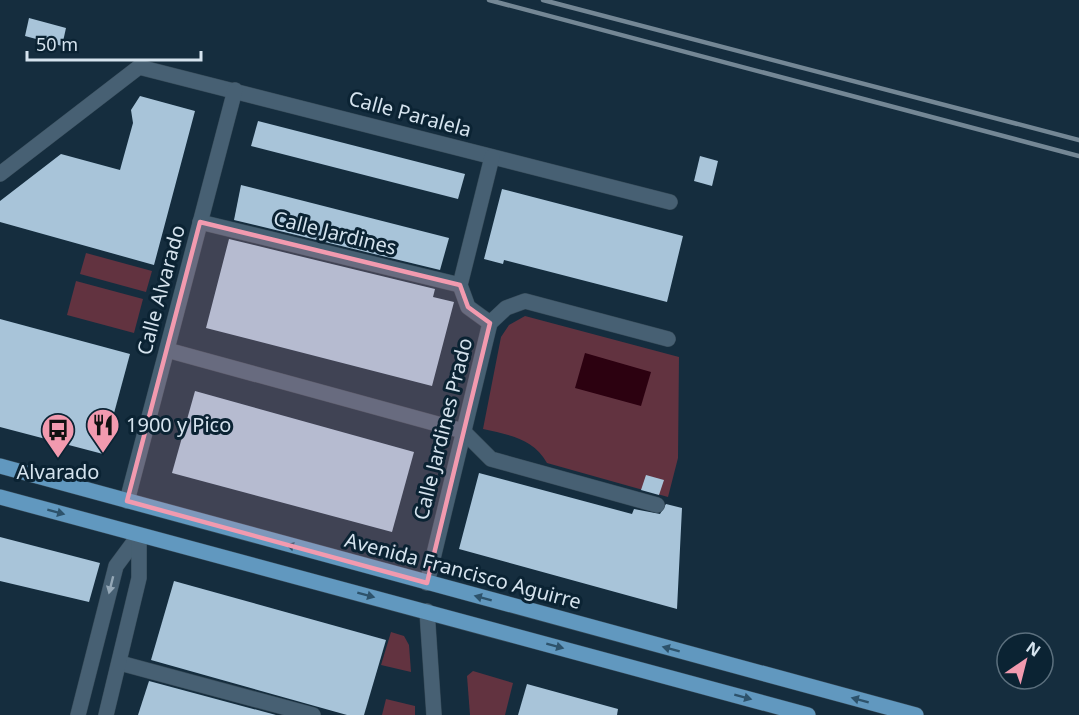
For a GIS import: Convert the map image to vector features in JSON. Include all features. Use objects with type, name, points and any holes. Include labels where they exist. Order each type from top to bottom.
[{"type":"main road","name":"Avenida Francisco Aguirre","points":[[0,466],[916,715]]},
{"type":"main road","points":[[0,497],[808,715]]},
{"type":"street","name":"Calle Paralela","points":[[0,174],[139,67],[670,202]]},
{"type":"street","name":"Calle Alvarado","points":[[127,501],[235,90]]},
{"type":"street","points":[[459,285],[492,157]]},
{"type":"street","name":"Calle Jardines","points":[[200,222],[459,285]]},
{"type":"street","name":"Calle Jardines Prado","points":[[428,584],[490,324],[468,307],[459,285]]},
{"type":"street","points":[[490,324],[506,308],[525,301],[668,339]]},
{"type":"street","points":[[167,350],[463,431],[491,459],[657,504]]},
{"type":"street","points":[[106,715],[139,578],[140,535]]},
{"type":"street","points":[[78,715],[116,566],[140,535]]},
{"type":"street","points":[[427,611],[434,715]]},
{"type":"street","points":[[120,663],[313,715]]},
{"type":"highlighted area","points":[[200,222],[460,285],[468,307],[490,323],[427,583],[127,501]]},
{"type":"shaded area","points":[[86,253],[152,271],[146,292],[80,274]]},
{"type":"shaded area","points":[[76,281],[143,299],[134,333],[67,315]]},
{"type":"shaded area","points":[[525,316],[679,357],[678,458],[668,497],[547,463],[535,448],[520,439],[483,429],[501,337],[509,325]]},
{"type":"shaded area","points":[[585,353],[651,372],[641,406],[575,388]]},
{"type":"shaded area","points":[[391,632],[404,636],[409,645],[411,672],[381,665]]},
{"type":"shaded area","points":[[473,671],[513,683],[505,715],[470,715],[467,676]]},
{"type":"shaded area","points":[[386,699],[415,706],[415,715],[382,715]]},
{"type":"building","points":[[29,18],[66,28],[62,46],[25,36]]},
{"type":"building","points":[[140,96],[195,111],[154,265],[0,222],[0,201],[61,154],[120,170],[133,123],[131,110]]},
{"type":"building","points":[[258,121],[465,174],[458,199],[251,146]]},
{"type":"building","points":[[700,156],[718,161],[712,186],[694,181]]},
{"type":"building","points":[[241,185],[449,238],[440,270],[234,220]]},
{"type":"building","points":[[502,189],[683,236],[667,302],[504,260],[503,264],[484,259]]},
{"type":"building","points":[[229,239],[435,289],[433,297],[454,302],[432,386],[206,328]]},
{"type":"building","points":[[0,319],[130,354],[103,454],[0,427]]},
{"type":"building","points":[[195,391],[414,452],[392,532],[172,473]]},
{"type":"building","points":[[479,473],[632,514],[634,509],[660,514],[666,504],[682,508],[677,609],[459,549]]},
{"type":"building","points":[[646,475],[664,480],[659,495],[641,490]]},
{"type":"building","points":[[0,537],[100,563],[89,602],[0,581]]},
{"type":"building","points":[[174,581],[386,640],[364,715],[347,715],[151,660]]},
{"type":"building","points":[[149,681],[276,715],[138,715]]},
{"type":"building","points":[[527,684],[618,709],[617,715],[518,715]]},
{"type":"railway","points":[[489,0],[1079,156]]},
{"type":"railway","points":[[543,0],[1079,140]]},
{"type":"place","name":"1900 y Pico","points":[[103,454]]},
{"type":"place","name":"Alvarado","points":[[58,459]]}]
